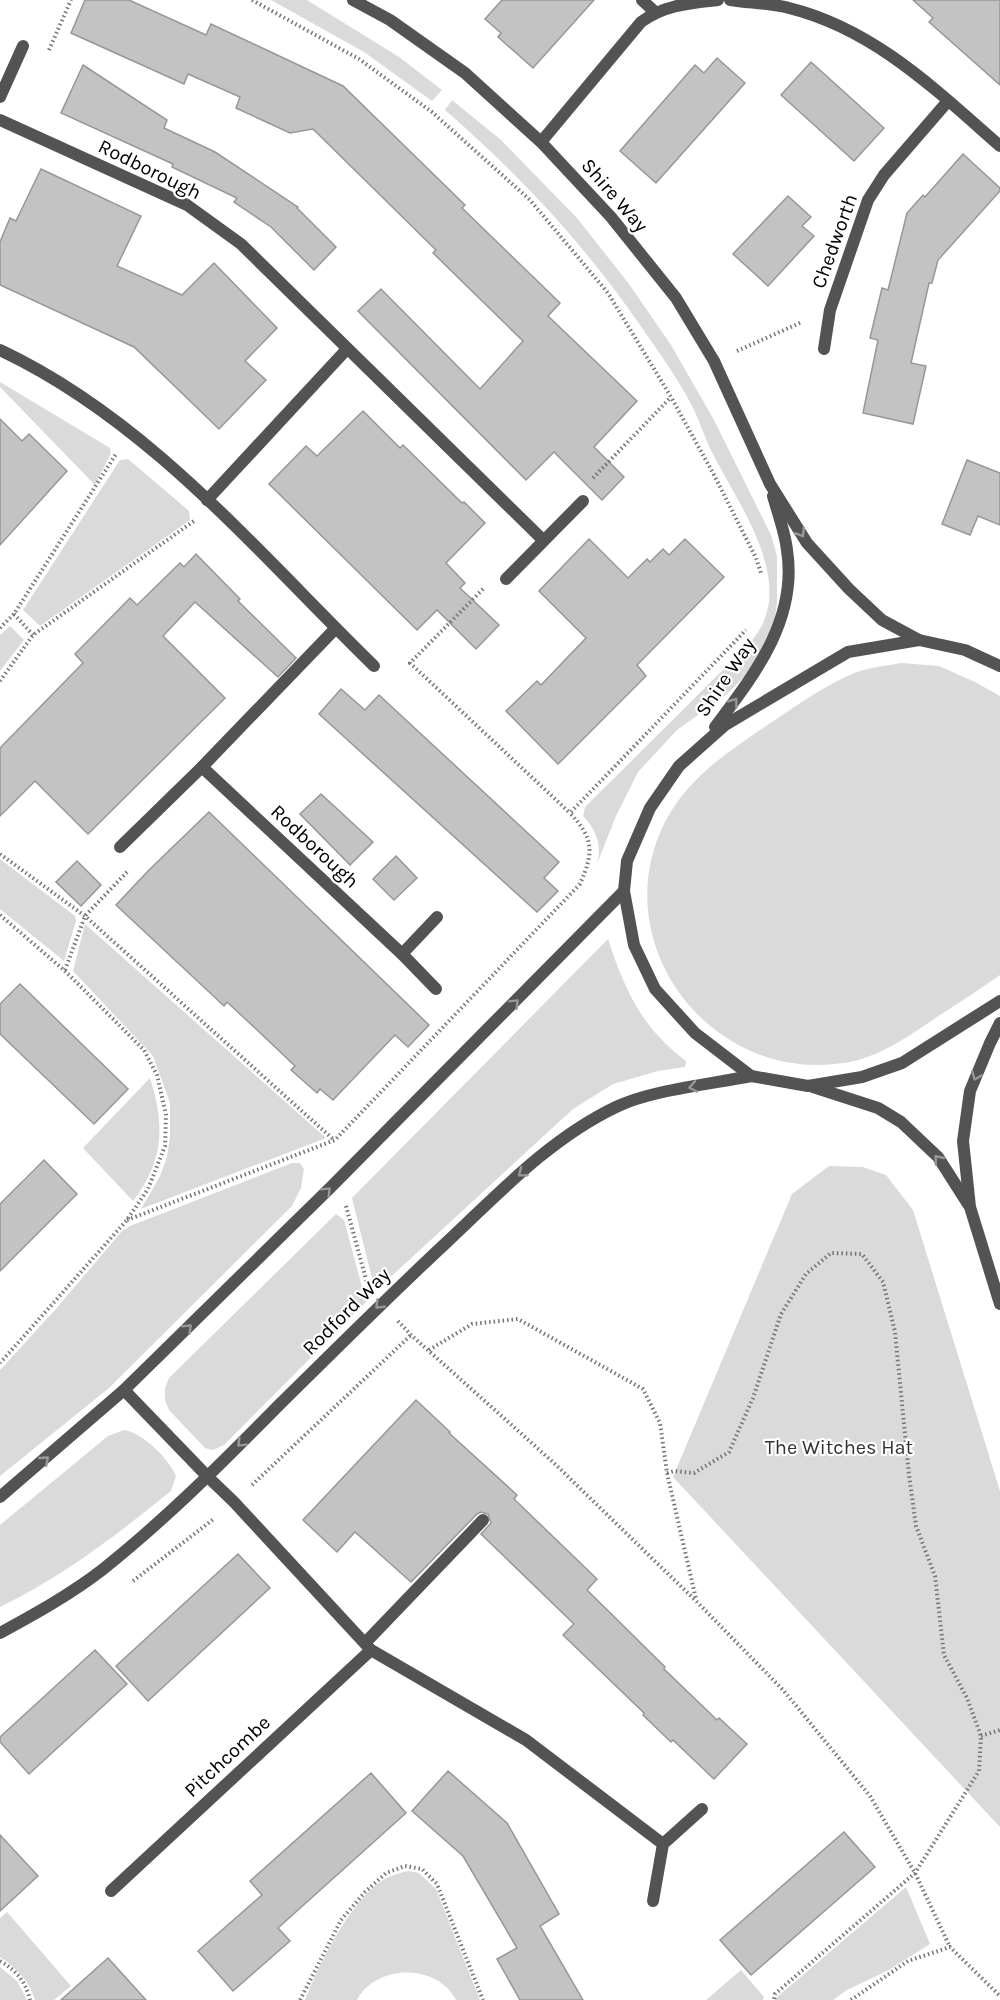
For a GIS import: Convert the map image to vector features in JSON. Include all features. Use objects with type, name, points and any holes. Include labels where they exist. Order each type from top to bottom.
[{"type":"street","name":"Shire Way","points":[[352,0],[390,20],[465,73],[541,142],[618,226],[676,298],[714,361],[770,484],[807,543],[849,589],[882,620],[919,640]]},
{"type":"street","points":[[642,0],[655,12]]},
{"type":"street","points":[[541,142],[641,22],[655,12],[683,3],[718,0]]},
{"type":"street","points":[[730,0],[788,8],[833,22],[876,45],[909,67],[1000,146]]},
{"type":"street","points":[[0,98],[23,46]]},
{"type":"street","name":"Chedworth","points":[[825,349],[830,310],[868,200],[884,175],[948,100]]},
{"type":"street","name":"Rodborough","points":[[0,120],[187,205],[241,244],[543,540]]},
{"type":"street","points":[[207,500],[347,349]]},
{"type":"street","points":[[0,350],[78,394],[132,435],[207,500],[374,666]]},
{"type":"street","name":"Shire Way","points":[[699,748],[750,681],[775,639],[788,592],[788,550],[770,484]]},
{"type":"street","points":[[506,579],[582,501]]},
{"type":"street","points":[[120,847],[202,767],[335,628]]},
{"type":"street","points":[[970,1207],[938,1157],[901,1122],[878,1108],[808,1086],[751,1076],[695,1033],[655,989],[634,945],[624,891],[627,861],[650,808],[679,766],[725,725],[848,652],[919,640],[965,650],[1000,666]]},
{"type":"street","name":"Rodborough","points":[[202,767],[402,954],[436,989]]},
{"type":"street","points":[[0,1497],[124,1390],[331,1187],[624,891]]},
{"type":"street","points":[[402,954],[437,917]]},
{"type":"street","points":[[808,1086],[862,1077],[902,1063],[1000,1001]]},
{"type":"street","points":[[1000,1023],[970,1090],[963,1142],[970,1207],[1000,1304]]},
{"type":"street","name":"Rodford Way","points":[[0,1633],[100,1572],[208,1477],[382,1302],[514,1179],[574,1131],[617,1106],[654,1095],[751,1076]]},
{"type":"street","points":[[124,1390],[242,1510],[368,1647],[526,1740],[663,1844]]},
{"type":"street","name":"Pitchcombe","points":[[111,1891],[368,1647],[483,1520]]},
{"type":"street","points":[[653,1901],[663,1844],[702,1809]]},
{"type":"path","points":[[23,46],[49,51],[71,0]]},
{"type":"path","points":[[252,0],[359,59],[432,112],[530,200],[608,293],[672,397],[739,523],[756,558],[762,577]]},
{"type":"path","points":[[714,361],[830,310]]},
{"type":"path","points":[[582,501],[583,489],[672,397]]},
{"type":"path","points":[[0,628],[14,614],[120,447],[132,435]]},
{"type":"path","points":[[0,681],[33,635],[201,517],[207,500]]},
{"type":"path","points":[[487,585],[410,663],[583,826],[590,843],[587,868],[580,884],[335,1140],[322,1176],[346,1206],[368,1285],[382,1302],[411,1335],[555,1464],[696,1601],[784,1691],[870,1796],[915,1873],[950,1947],[1000,1996]]},
{"type":"path","points":[[14,614],[33,635]]},
{"type":"path","points":[[570,813],[749,626]]},
{"type":"path","points":[[65,970],[85,916],[137,861],[120,847]]},
{"type":"path","points":[[0,854],[85,916],[335,1140]]},
{"type":"path","points":[[0,915],[65,970],[144,1050],[157,1075],[166,1115],[165,1146],[148,1189],[127,1220],[0,1363]]},
{"type":"path","points":[[127,1220],[335,1140]]},
{"type":"path","points":[[666,1473],[675,1471],[694,1473],[729,1452],[753,1398],[781,1314],[806,1274],[831,1253],[862,1254],[883,1282],[895,1332],[916,1526],[935,1576],[944,1655],[967,1698],[981,1736],[979,1771],[915,1873],[775,1995],[774,2000]]},
{"type":"path","points":[[429,1350],[472,1324],[518,1319],[643,1389],[660,1423],[666,1473],[696,1601]]},
{"type":"path","points":[[981,1736],[1000,1730]]},
{"type":"path","points":[[300,2000],[341,1920],[365,1892],[386,1873],[405,1866],[422,1869],[437,1884],[483,2000]]},
{"type":"path","points":[[851,2000],[908,1961],[950,1947]]},
{"type":"path","points":[[0,1961],[12,1968],[27,1988],[30,2000]]},
{"type":"green space","points":[[271,0],[307,0],[399,57],[442,90],[432,101],[364,52]]},
{"type":"green space","points":[[452,100],[501,140],[577,218],[629,284],[671,345],[714,420],[771,535],[777,556],[777,603],[774,624],[760,656],[748,673],[727,694],[677,730],[638,772],[616,816],[597,864],[599,851],[597,838],[583,816],[585,807],[749,644],[765,618],[769,598],[768,578],[756,535],[712,452],[693,408],[669,367],[621,298],[575,240],[500,160],[445,110]]},
{"type":"green space","points":[[0,382],[110,448],[111,453],[95,485],[0,387]]},
{"type":"green space","points":[[128,459],[189,511],[190,520],[40,626],[23,610],[120,460]]},
{"type":"green space","points":[[10,626],[24,640],[0,671],[0,635]]},
{"type":"green space","points":[[901,663],[939,666],[1000,696],[1000,975],[906,1038],[882,1051],[857,1060],[843,1063],[795,1063],[751,1051],[713,1028],[682,996],[660,958],[649,915],[649,870],[664,824],[685,792],[698,778],[727,753],[759,731],[835,682],[857,672]]},
{"type":"green space","points":[[0,859],[75,916],[76,921],[64,961],[0,909]]},
{"type":"green space","points":[[85,924],[326,1138],[141,1209],[160,1176],[167,1157],[170,1137],[170,1103],[153,1056],[73,971]]},
{"type":"green space","points":[[608,939],[621,975],[646,1022],[686,1061],[685,1067],[658,1071],[613,1084],[573,1109],[383,1284],[372,1278],[352,1198]]},
{"type":"green space","points":[[150,1078],[158,1112],[159,1142],[151,1171],[133,1201],[83,1148]]},
{"type":"green space","points":[[292,1163],[300,1163],[304,1169],[301,1188],[292,1206],[109,1388],[0,1476],[0,1370],[122,1231]]},
{"type":"green space","name":"The Witches Hat","points":[[829,1166],[863,1167],[886,1175],[913,1210],[1000,1491],[1000,1827],[673,1477],[792,1194]]},
{"type":"green space","points":[[336,1214],[344,1220],[366,1302],[224,1445],[213,1450],[205,1448],[169,1410],[165,1400],[165,1388],[169,1378]]},
{"type":"green space","points":[[124,1430],[147,1441],[167,1462],[176,1476],[171,1491],[89,1554],[0,1607],[0,1525],[108,1436]]},
{"type":"green space","points":[[409,1871],[419,1873],[436,1889],[480,2000],[456,2000],[447,1988],[435,1979],[421,1974],[406,1973],[392,1974],[378,1980],[366,1988],[357,2000],[305,2000],[326,1953],[356,1906],[382,1881],[393,1875]]},
{"type":"green space","points":[[906,1887],[930,1944],[889,1970],[847,1990],[833,2000],[775,2000],[776,1998]]},
{"type":"green space","points":[[7,1912],[71,1986],[54,2000],[35,2000],[22,1975],[0,1957],[0,1918]]},
{"type":"green space","points":[[0,1967],[17,1981],[27,2000],[0,2000]]},
{"type":"green space","points":[[741,1970],[764,1997],[763,2000],[706,2000]]},
{"type":"building","points":[[85,0],[129,0],[206,35],[211,24],[343,86],[465,205],[462,208],[560,303],[548,316],[637,401],[594,447],[624,477],[602,500],[554,452],[526,480],[358,311],[381,289],[480,389],[523,341],[433,253],[436,250],[313,129],[290,133],[236,108],[240,97],[188,74],[184,84],[71,33]]},
{"type":"building","points":[[502,0],[594,0],[533,68],[498,37],[501,33],[485,19]]},
{"type":"building","points":[[913,0],[1000,0],[1000,85],[929,22],[933,18]]},
{"type":"building","points":[[717,58],[745,83],[656,183],[620,151],[695,65],[704,73]]},
{"type":"building","points":[[811,62],[884,128],[854,161],[781,95]]},
{"type":"building","points":[[83,65],[167,120],[164,128],[215,152],[298,207],[336,247],[314,270],[271,227],[234,202],[237,198],[172,167],[173,164],[61,113]]},
{"type":"building","points":[[963,154],[1000,188],[1000,191],[938,260],[932,283],[929,283],[911,363],[926,366],[913,424],[863,413],[878,340],[870,338],[882,288],[888,290],[907,213],[923,195],[925,197]]},
{"type":"building","points":[[41,169],[141,216],[117,266],[182,295],[214,263],[277,328],[245,361],[266,380],[219,429],[134,347],[0,285],[0,242],[10,218],[16,221]]},
{"type":"building","points":[[788,196],[811,217],[802,226],[814,236],[768,286],[733,254]]},
{"type":"building","points":[[363,411],[400,448],[403,445],[485,523],[446,563],[465,583],[460,588],[499,625],[476,649],[437,610],[417,630],[269,484],[306,446],[317,456]]},
{"type":"building","points":[[0,419],[22,441],[29,434],[67,471],[0,545]]},
{"type":"building","points":[[967,460],[1000,473],[1000,525],[978,516],[970,535],[942,524]]},
{"type":"building","points":[[589,539],[628,578],[647,559],[650,562],[663,549],[669,555],[685,539],[724,577],[637,665],[646,676],[558,764],[506,711],[537,681],[541,685],[586,638],[539,591]]},
{"type":"building","points":[[196,554],[240,599],[238,601],[296,658],[278,677],[195,602],[163,636],[225,698],[88,834],[35,781],[0,816],[0,748],[83,663],[75,654],[130,598],[137,605],[180,563],[184,567]]},
{"type":"building","points":[[341,689],[365,710],[379,695],[559,862],[544,878],[558,891],[537,912],[319,714]]},
{"type":"building","points":[[321,794],[373,842],[350,865],[300,814]]},
{"type":"building","points":[[209,812],[429,1025],[408,1047],[395,1035],[333,1100],[320,1089],[317,1093],[291,1070],[295,1066],[255,1028],[227,1002],[224,1006],[116,905]]},
{"type":"building","points":[[396,856],[417,878],[394,900],[373,879]]},
{"type":"building","points":[[77,861],[101,885],[81,906],[56,882]]},
{"type":"building","points":[[20,984],[128,1089],[94,1124],[0,1034],[0,1004]]},
{"type":"building","points":[[44,1160],[77,1194],[0,1271],[0,1204]]},
{"type":"building","points":[[416,1400],[517,1495],[514,1499],[597,1579],[587,1590],[665,1667],[664,1669],[717,1720],[719,1718],[747,1744],[714,1779],[673,1740],[671,1742],[563,1635],[574,1624],[481,1534],[491,1523],[488,1514],[481,1512],[477,1514],[411,1582],[355,1532],[337,1552],[303,1520]]},
{"type":"building","points":[[238,1554],[270,1588],[148,1701],[116,1666]]},
{"type":"building","points":[[95,1650],[127,1684],[29,1774],[0,1742],[0,1737]]},
{"type":"building","points":[[448,1771],[507,1823],[559,1914],[540,1926],[583,2000],[520,2000],[497,1959],[517,1948],[463,1856],[412,1811]]},
{"type":"building","points":[[371,1773],[406,1813],[278,1928],[290,1941],[233,1991],[198,1951],[262,1895],[250,1881]]},
{"type":"building","points":[[844,1832],[875,1867],[751,1975],[720,1940]]},
{"type":"building","points":[[0,1835],[38,1876],[0,1911]]},
{"type":"building","points":[[108,1958],[146,2000],[61,2000]]}]
